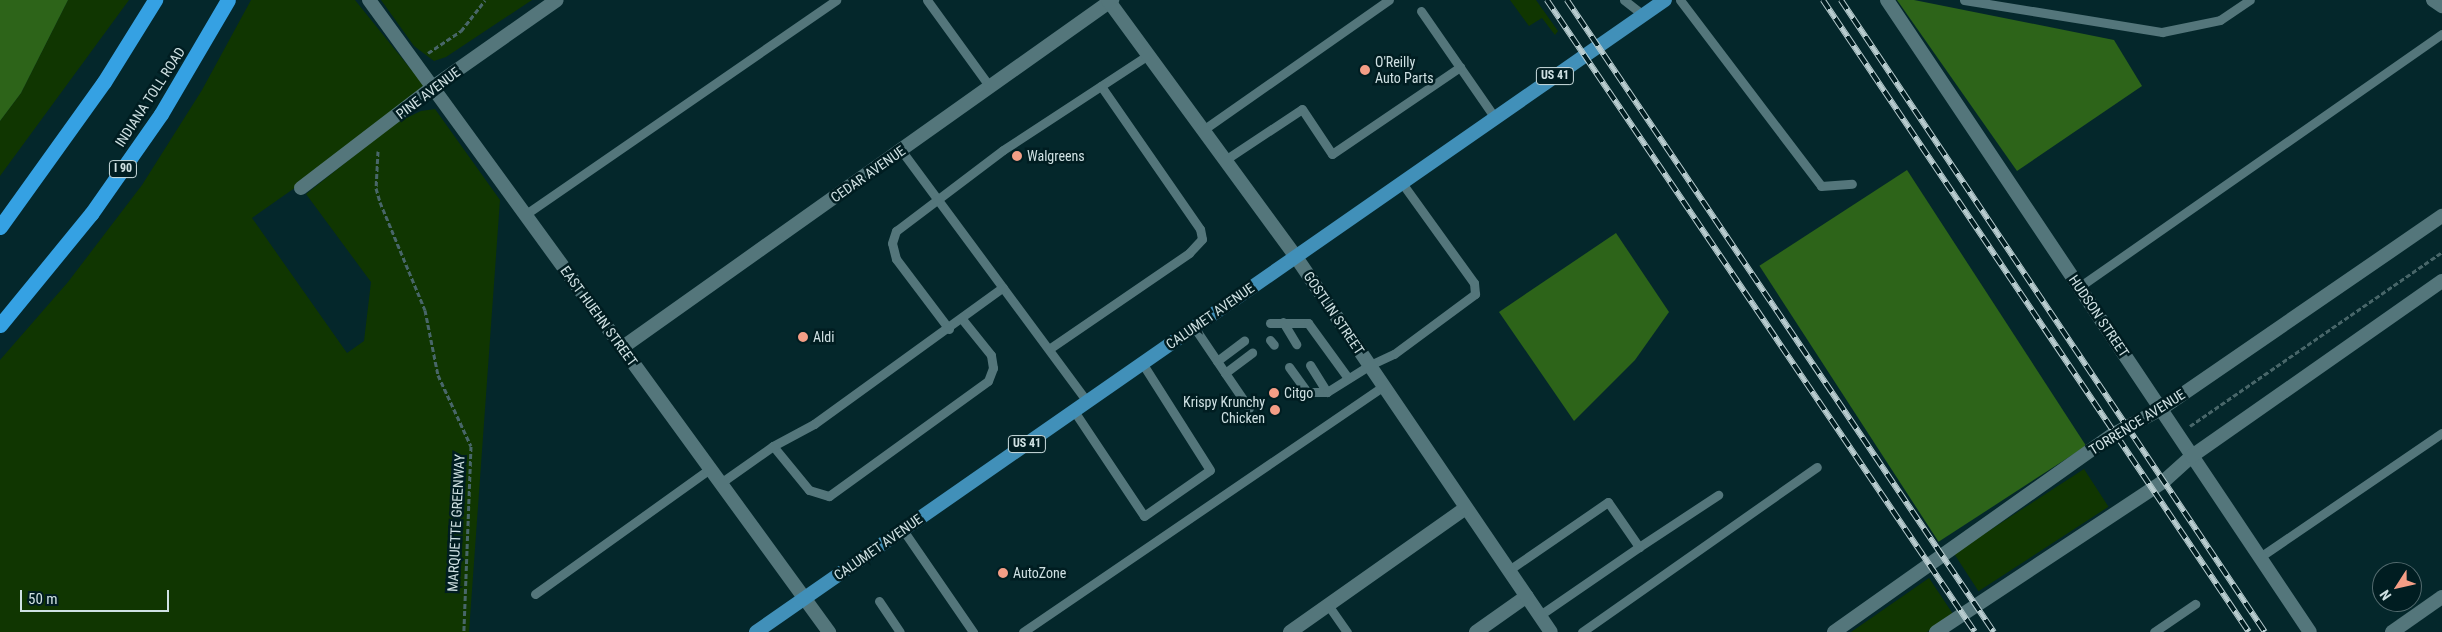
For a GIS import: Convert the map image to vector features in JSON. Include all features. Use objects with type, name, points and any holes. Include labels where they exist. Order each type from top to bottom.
[{"type":"highway","points":[[0,227],[104,82],[155,0]]},
{"type":"highway","name":"INDIANA TOLL ROAD","points":[[0,325],[96,207],[161,114],[228,0]]},
{"type":"main road","name":"CALUMET AVENUE","points":[[756,632],[1664,0]]},
{"type":"street","name":"EAST HUEHN STREET","points":[[369,0],[806,597],[829,632]]},
{"type":"street","name":"PINE AVENUE","points":[[301,188],[387,124],[432,87],[557,0]]},
{"type":"street","name":"HUDSON STREET","points":[[1887,0],[2310,632]]},
{"type":"street","points":[[2433,0],[2442,6]]},
{"type":"street","name":"CEDAR AVENUE","points":[[623,347],[1110,1]]},
{"type":"street","name":"GOSTLIN STREET","points":[[1110,1],[1296,256],[1551,632]]},
{"type":"street","name":"TORRENCE AVENUE","points":[[1834,632],[2114,434],[2161,409],[2442,216]]},
{"type":"street","points":[[1936,632],[2163,482],[2192,456],[2442,281]]},
{"type":"street","points":[[1290,632],[1466,508]]},
{"type":"street","points":[[1476,632],[1527,596]]},
{"type":"street","points":[[2392,632],[2442,597]]},
{"type":"lane","points":[[526,214],[836,0]]},
{"type":"lane","points":[[927,0],[990,87]]},
{"type":"lane","points":[[1203,130],[1389,0]]},
{"type":"lane","points":[[1624,0],[1643,15]]},
{"type":"lane","points":[[1680,0],[1821,186],[1852,184]]},
{"type":"lane","points":[[1964,0],[2162,32],[2220,20],[2250,0]]},
{"type":"lane","points":[[1421,11],[1495,118]]},
{"type":"lane","points":[[2079,287],[2442,34]]},
{"type":"lane","points":[[949,329],[896,258],[892,243],[896,231],[936,198],[1148,55]]},
{"type":"lane","points":[[1225,160],[1302,109],[1332,154],[1460,67]]},
{"type":"lane","points":[[1048,349],[1189,253],[1202,239],[1200,229],[1101,86]]},
{"type":"lane","points":[[901,150],[1087,401]]},
{"type":"lane","points":[[1289,367],[1307,392],[1328,392],[1370,365],[1394,354],[1470,299],[1476,289],[1402,183]]},
{"type":"lane","points":[[722,482],[773,446],[814,424],[949,329],[1003,287]]},
{"type":"lane","points":[[773,446],[809,490],[829,496],[988,381],[993,368],[991,355],[962,318]]},
{"type":"lane","points":[[1296,344],[1278,326],[1308,323],[1348,378]]},
{"type":"lane","points":[[1194,328],[1249,408]]},
{"type":"lane","points":[[1217,360],[1244,341]]},
{"type":"lane","points":[[1225,373],[1252,353]]},
{"type":"lane","points":[[1074,411],[1144,516],[1210,470],[1142,363]]},
{"type":"lane","points":[[1310,365],[1328,392]]},
{"type":"lane","points":[[1023,632],[1384,386]]},
{"type":"lane","points":[[2260,557],[2442,433]]},
{"type":"lane","points":[[1582,632],[1817,467]]},
{"type":"lane","points":[[534,594],[711,468]]},
{"type":"lane","points":[[1540,615],[1718,495]]},
{"type":"lane","points":[[1509,570],[1608,502],[1639,548]]},
{"type":"lane","points":[[903,530],[973,632]]},
{"type":"lane","points":[[879,601],[900,632]]},
{"type":"lane","points":[[2154,632],[2195,604]]},
{"type":"lane","points":[[1328,605],[1347,632]]},
{"type":"path","points":[[428,54],[461,31],[485,0]]},
{"type":"path","name":"MARQUETTE GREENWAY","points":[[387,124],[377,154],[376,188],[425,310],[438,375],[471,446],[464,632]]},
{"type":"path","points":[[2190,427],[2442,252]]},
{"type":"green space","points":[[0,0],[68,0],[21,93],[0,121]]},
{"type":"green space","points":[[68,0],[129,0],[0,176],[0,121],[21,93]]},
{"type":"green space","points":[[251,0],[355,0],[430,93],[252,218],[347,353],[364,341],[371,282],[306,194],[394,124],[421,111],[435,109],[500,200],[469,632],[0,632],[0,360],[68,282],[142,185],[202,90]]},
{"type":"green space","points":[[381,0],[532,0],[446,57],[434,61],[414,46]]},
{"type":"green space","points":[[1510,0],[1536,0],[1558,31],[1555,35],[1542,18],[1529,26]]},
{"type":"green space","points":[[1897,0],[1914,0],[2114,40],[2142,86],[2017,171]]},
{"type":"green space","points":[[1907,170],[2086,446],[1939,542],[1759,266]]},
{"type":"green space","points":[[1616,233],[1669,312],[1635,360],[1574,421],[1499,312]]},
{"type":"green space","points":[[2084,469],[2109,507],[1979,591],[1954,553]]},
{"type":"green space","points":[[1929,578],[1953,614],[1927,632],[1851,632]]},
{"type":"railway","points":[[1547,0],[1975,632]]},
{"type":"railway","points":[[1567,0],[1994,632]]},
{"type":"railway","points":[[1823,0],[2249,632]]},
{"type":"railway","points":[[1841,0],[2265,632]]},
{"type":"place","name":"O'Reilly Auto Parts","points":[[1365,70]]},
{"type":"place","name":"Walgreens","points":[[1017,156]]},
{"type":"place","name":"Aldi","points":[[803,337]]},
{"type":"place","name":"Citgo","points":[[1274,393]]},
{"type":"place","name":"Krispy Krunchy Chicken","points":[[1275,410]]},
{"type":"place","name":"AutoZone","points":[[1003,573]]}]
